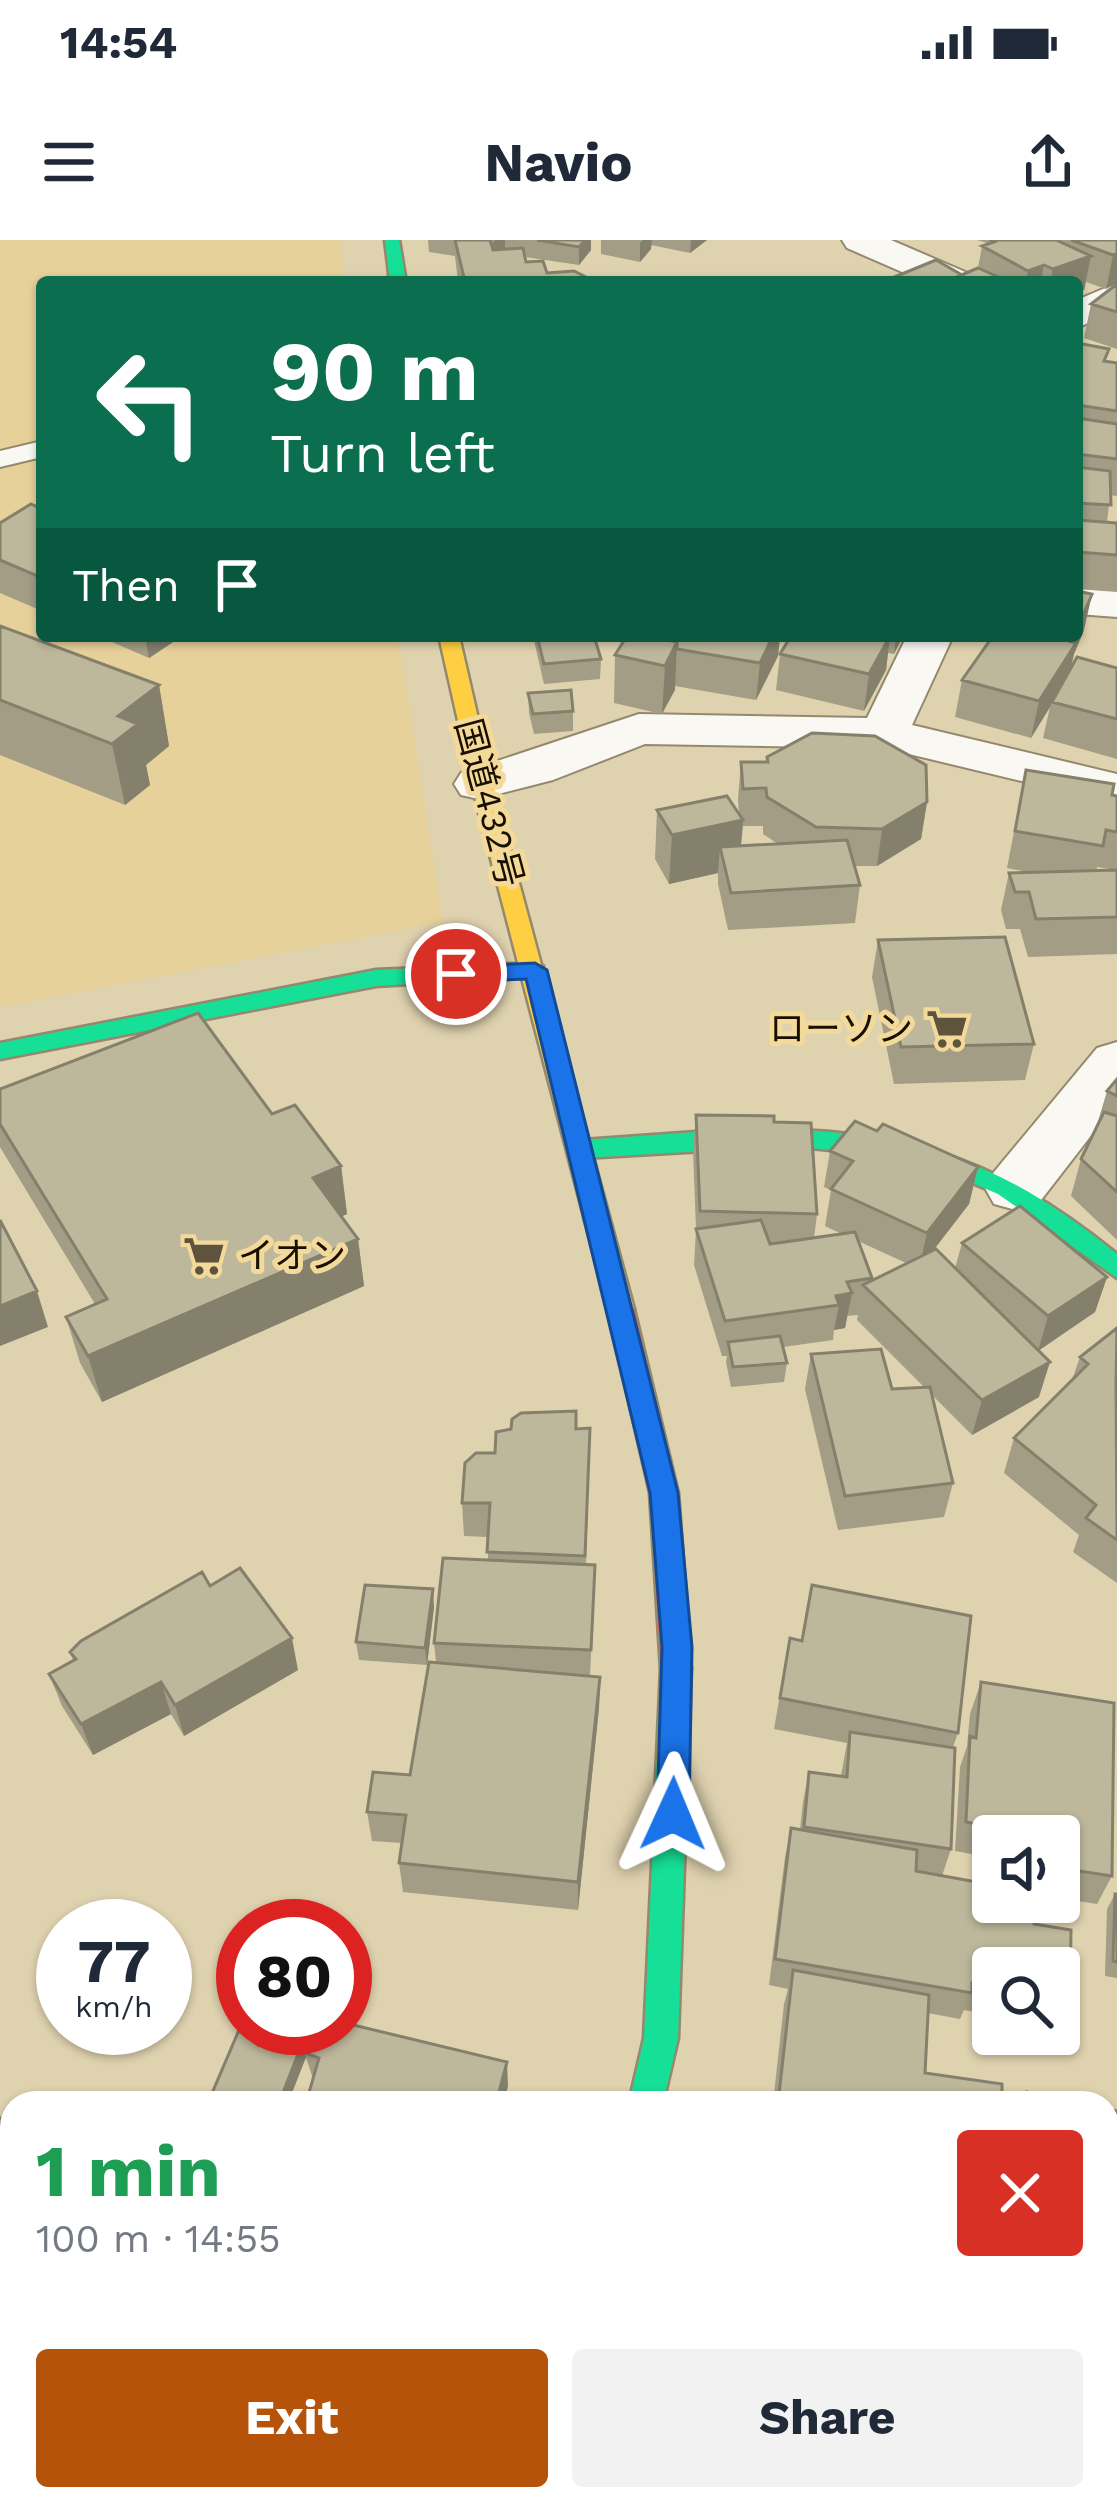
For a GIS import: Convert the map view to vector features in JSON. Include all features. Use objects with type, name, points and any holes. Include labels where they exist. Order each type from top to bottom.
[{"type":"main road","points":[[392,240],[397,276]]},
{"type":"main road","name":"国道432号","points":[[449,642],[479,784],[583,1150],[664,1493],[677,1647],[661,2038],[649,2091]]},
{"type":"main road","points":[[0,1051],[376,978],[535,970]]},
{"type":"main road","points":[[583,1150],[754,1136],[862,1138],[1016,1188],[1117,1268]]},
{"type":"street","points":[[860,240],[943,276]]},
{"type":"street","points":[[1083,313],[1117,294]]},
{"type":"street","points":[[1083,600],[1117,603]]},
{"type":"street","points":[[884,733],[927,642]]},
{"type":"street","points":[[479,784],[535,769],[638,729],[884,733],[1117,789]]},
{"type":"street","points":[[1016,1188],[1117,1062]]},
{"type":"lane","points":[[0,459],[36,450]]},
{"type":"shaded area","points":[[0,240],[340,240],[344,276],[36,276],[36,642],[399,642],[443,922],[0,1007]]},
{"type":"building","points":[[455,240],[490,240],[493,250],[523,248],[526,262],[543,261],[547,273],[574,271],[584,276],[464,276]]},
{"type":"building","points":[[537,240],[585,240],[579,247]]},
{"type":"building","points":[[990,240],[1056,240],[1091,256],[1053,269],[1044,265],[1028,271],[982,246],[994,242]]},
{"type":"building","points":[[1071,240],[1117,240],[1117,253],[1113,255]]},
{"type":"building","points":[[936,260],[962,275],[960,276],[897,276]]},
{"type":"building","points":[[978,268],[996,276],[959,276]]},
{"type":"building","points":[[1117,284],[1117,312],[1091,304]]},
{"type":"building","points":[[1083,344],[1109,349],[1104,361],[1117,363],[1117,411],[1083,406]]},
{"type":"building","points":[[1083,419],[1117,424],[1117,459],[1083,455]]},
{"type":"building","points":[[1083,468],[1110,471],[1111,505],[1083,503]]},
{"type":"building","points":[[31,504],[36,506],[36,575],[0,560],[0,523]]},
{"type":"building","points":[[1083,520],[1117,523],[1117,555],[1083,552]]},
{"type":"building","points":[[1083,592],[1092,594],[1083,615]]},
{"type":"building","points":[[0,626],[159,685],[118,716],[138,724],[112,744],[0,700]]},
{"type":"building","points":[[538,642],[596,642],[601,659],[544,664]]},
{"type":"building","points":[[623,642],[677,642],[665,666],[615,655]]},
{"type":"building","points":[[677,642],[770,642],[760,663],[677,649]]},
{"type":"building","points":[[787,642],[887,642],[869,674],[780,654]]},
{"type":"building","points":[[989,642],[1076,643],[1039,701],[962,680]]},
{"type":"building","points":[[1077,657],[1117,668],[1117,719],[1052,702]]},
{"type":"building","points":[[571,690],[573,711],[533,714],[528,693]]},
{"type":"building","points":[[812,733],[875,736],[926,765],[927,802],[882,829],[816,827],[767,797],[766,788],[743,789],[741,762],[768,762],[767,757]]},
{"type":"building","points":[[1026,770],[1114,784],[1117,832],[1106,830],[1103,846],[1015,831]]},
{"type":"building","points":[[727,796],[743,820],[672,835],[657,810]]},
{"type":"building","points":[[847,840],[860,885],[731,893],[720,847]]},
{"type":"building","points":[[1117,870],[1117,917],[1036,919],[1029,892],[1015,892],[1009,873]]},
{"type":"building","points":[[1005,937],[1034,1044],[901,1047],[878,940]]},
{"type":"building","name":"イオン","points":[[198,1013],[272,1114],[295,1105],[341,1166],[313,1178],[358,1239],[88,1356],[66,1317],[107,1299],[0,1124],[0,1089]]},
{"type":"building","points":[[1104,1112],[1117,1116],[1117,1192],[1081,1159]]},
{"type":"building","points":[[696,1115],[774,1116],[774,1122],[811,1123],[817,1214],[700,1211]]},
{"type":"building","points":[[855,1121],[877,1131],[883,1124],[978,1167],[927,1233],[831,1189],[853,1161],[830,1151]]},
{"type":"building","points":[[1020,1206],[1107,1277],[1048,1316],[962,1243]]},
{"type":"building","points":[[0,1220],[37,1291],[0,1306]]},
{"type":"building","points":[[761,1220],[770,1244],[855,1232],[872,1278],[847,1282],[852,1293],[836,1296],[839,1305],[725,1321],[696,1229]]},
{"type":"building","points":[[936,1249],[1050,1362],[982,1400],[863,1285]]},
{"type":"building","points":[[1117,1328],[1117,1540],[1086,1518],[1096,1505],[1014,1438],[1088,1364],[1080,1357]]},
{"type":"building","points":[[780,1336],[787,1363],[733,1367],[728,1342]]},
{"type":"building","points":[[881,1349],[892,1389],[930,1387],[953,1483],[845,1496],[811,1354]]},
{"type":"building","points":[[576,1411],[576,1429],[590,1428],[585,1556],[487,1552],[490,1503],[462,1503],[465,1463],[476,1453],[495,1453],[496,1432],[511,1429],[512,1419],[521,1413]]},
{"type":"building","points":[[443,1558],[595,1565],[591,1650],[434,1643]]},
{"type":"building","points":[[240,1568],[292,1638],[175,1705],[161,1682],[81,1724],[49,1674],[76,1659],[70,1652],[81,1641],[202,1572],[210,1586]]},
{"type":"building","points":[[365,1585],[433,1589],[425,1648],[356,1642]]},
{"type":"building","points":[[812,1585],[971,1616],[958,1733],[780,1698],[790,1638],[802,1641]]},
{"type":"building","points":[[429,1662],[600,1677],[578,1882],[399,1863],[406,1815],[367,1812],[373,1772],[410,1775]]},
{"type":"building","points":[[981,1682],[1114,1703],[1112,1876],[1080,1871],[1080,1815],[972,1815],[972,1823],[966,1822],[970,1736],[976,1738]]},
{"type":"building","points":[[850,1732],[955,1748],[951,1849],[804,1827],[809,1772],[847,1777]]},
{"type":"building","points":[[791,1828],[917,1850],[916,1871],[972,1881],[972,1923],[1034,1923],[1071,1930],[1071,1947],[972,1947],[972,1993],[775,1959]]},
{"type":"building","points":[[1117,1894],[1117,1962],[1113,1961]]},
{"type":"building","points":[[793,1970],[929,1995],[925,2073],[1002,2084],[1002,2091],[779,2091]]},
{"type":"building","points":[[372,2030],[507,2062],[499,2091],[309,2091],[319,2058],[311,2055],[372,2055]]},
{"type":"building","points":[[228,2055],[298,2055],[284,2091],[213,2091]]},
{"type":"traffic: fast","points":[[392,240],[397,276]]},
{"type":"traffic: fast","points":[[0,1051],[376,978],[535,971]]},
{"type":"traffic: fast","points":[[583,1149],[790,1137],[892,1147],[941,1160],[1007,1188],[1056,1219],[1117,1268]]},
{"type":"traffic: fast","points":[[649,2091],[661,2038],[676,1669]]},
{"type":"traffic: slow","points":[[450,642],[488,805],[621,1309]]},
{"type":"traffic: jam","points":[[621,1309],[664,1493],[676,1669]]},
{"type":"place","name":"ローソン","points":[[947,1029]]},
{"type":"place","name":"イオン","points":[[204,1256]]},
{"type":"route","points":[[456,974],[535,970],[583,1150],[664,1493],[677,1647],[673,1814]]}]
